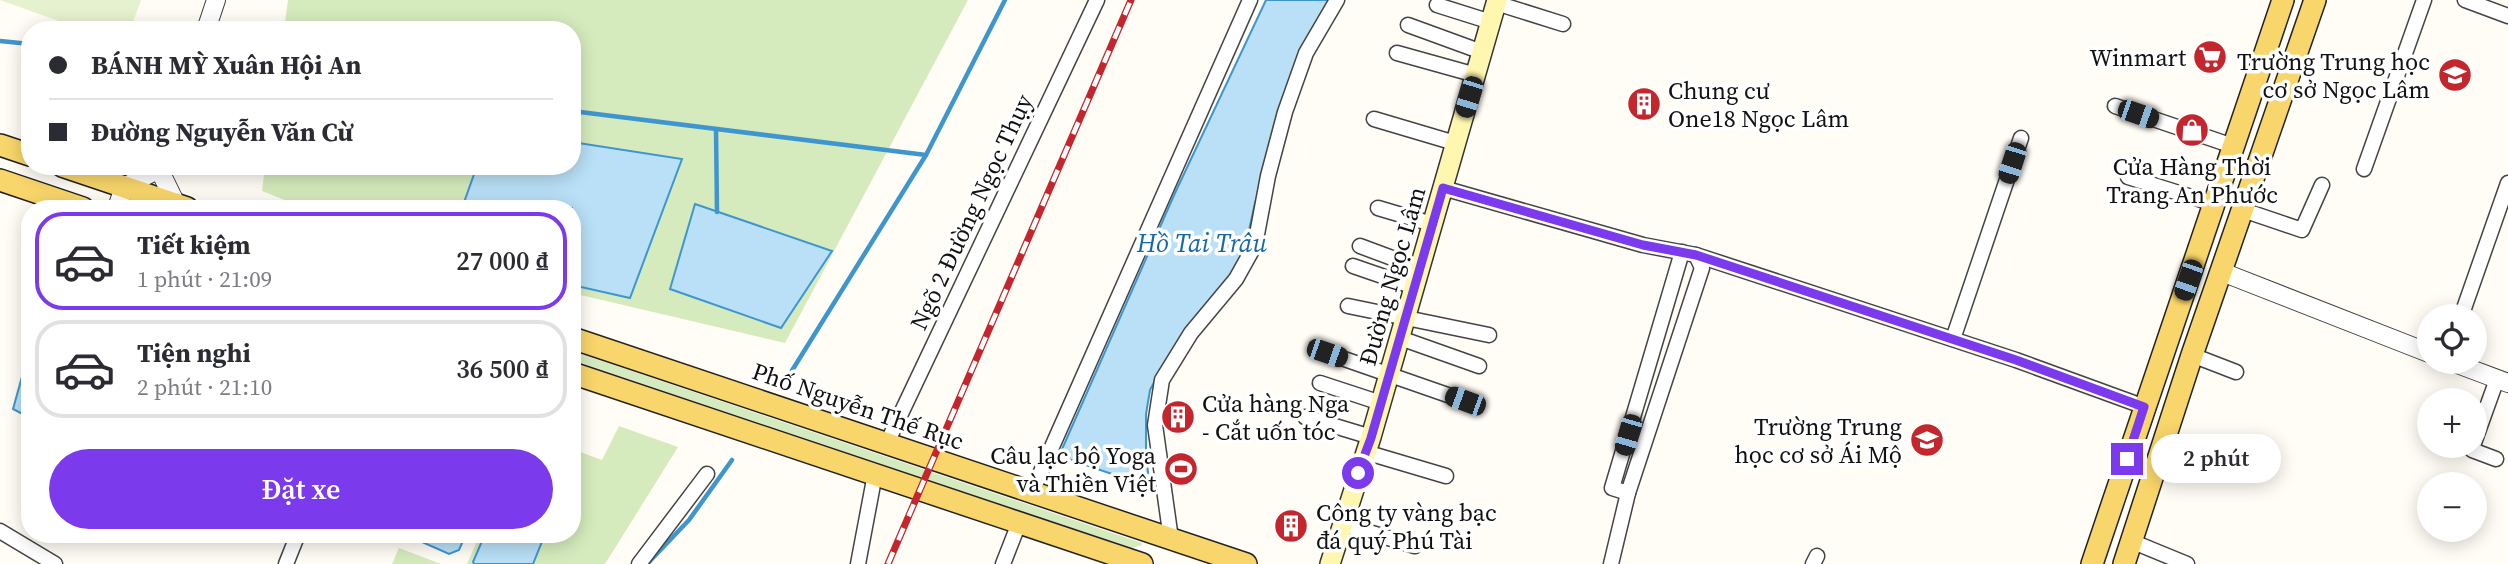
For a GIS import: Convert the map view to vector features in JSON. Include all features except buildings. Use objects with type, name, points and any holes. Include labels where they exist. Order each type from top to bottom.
[{"type":"main road","points":[[2092,564],[2283,0]]},
{"type":"main road","points":[[2124,564],[2192,355],[2315,0]]},
{"type":"main road","name":"Đường Ngọc Lâm","points":[[1330,564],[1390,374],[1495,8]]},
{"type":"main road","points":[[0,145],[21,152]]},
{"type":"main road","points":[[89,175],[160,200]]},
{"type":"main road","points":[[0,180],[59,200]]},
{"type":"main road","name":"Phố Nguyễn Thế Rục","points":[[581,341],[1246,564]]},
{"type":"main road","points":[[581,376],[1142,564]]},
{"type":"street","points":[[209,21],[216,0]]},
{"type":"street","name":"Ngõ 2 Đường Ngọc Thụy","points":[[887,443],[1097,0]]},
{"type":"street","points":[[1032,492],[1250,0]]},
{"type":"street","points":[[1171,539],[1155,425],[1162,380],[1191,333],[1236,279],[1255,245],[1268,176],[1285,111],[1306,53],[1337,0]]},
{"type":"street","points":[[2364,169],[2424,0]]},
{"type":"street","points":[[2465,0],[2508,16]]},
{"type":"street","points":[[1437,5],[1495,8],[1563,24]]},
{"type":"street","points":[[1408,25],[1482,52]]},
{"type":"street","points":[[1397,53],[1475,75]]},
{"type":"street","points":[[2115,106],[2234,146]]},
{"type":"street","points":[[1374,119],[1455,143]]},
{"type":"street","points":[[1953,339],[2021,138]]},
{"type":"street","points":[[120,200],[124,187],[146,175]]},
{"type":"street","points":[[163,175],[175,200]]},
{"type":"street","points":[[2128,177],[2214,204]]},
{"type":"street","points":[[2466,304],[2508,183]]},
{"type":"street","points":[[2243,210],[2302,230],[2322,185]]},
{"type":"street","points":[[1443,188],[1618,238],[1689,254],[1953,339],[2144,407]]},
{"type":"street","points":[[1378,208],[1432,224]]},
{"type":"street","points":[[1360,246],[1416,277]]},
{"type":"street","points":[[1611,564],[1628,493],[1702,268],[1689,254]]},
{"type":"street","points":[[1628,493],[1612,488],[1689,254]]},
{"type":"street","points":[[1353,266],[1416,277]]},
{"type":"street","points":[[2222,272],[2417,348]]},
{"type":"street","points":[[1348,306],[1489,335]]},
{"type":"street","points":[[1400,338],[1479,366]]},
{"type":"street","points":[[1327,353],[1465,401]]},
{"type":"street","points":[[2192,355],[2236,372]]},
{"type":"street","points":[[2484,374],[2502,381],[2487,415]]},
{"type":"street","points":[[1320,383],[1381,403]]},
{"type":"street","points":[[1305,417],[1446,476]]},
{"type":"street","points":[[2487,456],[2496,459]]},
{"type":"street","points":[[639,564],[708,474]]},
{"type":"street","points":[[858,564],[875,474]]},
{"type":"street","points":[[1003,564],[1019,523]]},
{"type":"street","points":[[1342,524],[1415,546]]},
{"type":"street","points":[[0,531],[55,564]]},
{"type":"street","points":[[2132,541],[2187,564]]},
{"type":"street","points":[[286,564],[294,543]]},
{"type":"green space","points":[[0,0],[141,0],[133,21],[59,21]]},
{"type":"green space","points":[[288,0],[968,0],[785,343],[581,295],[581,200],[285,200],[262,191],[264,175],[581,175],[581,21],[285,21]]},
{"type":"green space","points":[[581,354],[1142,543],[1132,548],[581,363]]},
{"type":"green space","points":[[619,426],[678,447],[605,564],[467,564],[476,543],[581,543],[581,452],[602,460]]},
{"type":"green space","points":[[399,548],[441,564],[392,564]]},
{"type":"water","name":"Hồ Tai Trâu","points":[[1266,0],[1330,0],[1295,67],[1255,203],[1242,262],[1162,367],[1150,390],[1146,414],[1146,457],[1150,487],[1059,456],[1175,193]]},
{"type":"water","points":[[581,143],[682,159],[630,298],[581,287],[581,200],[465,200],[474,175],[581,175]]},
{"type":"water","points":[[695,204],[832,251],[781,328],[670,289]]},
{"type":"water","points":[[21,380],[21,413],[13,409]]},
{"type":"water","points":[[424,543],[462,543],[459,550],[449,554]]},
{"type":"water","points":[[481,543],[541,543],[533,564],[473,562]]},
{"type":"waterway","points":[[788,377],[926,155],[1005,0]]},
{"type":"waterway","points":[[0,41],[21,43]]},
{"type":"waterway","points":[[581,112],[926,155]]},
{"type":"waterway","points":[[716,129],[717,212]]},
{"type":"waterway","points":[[649,562],[689,520],[732,460]]},
{"type":"railway","points":[[888,564],[1131,0]]},
{"type":"place","name":"Winmart","points":[[2210,57]]},
{"type":"place","name":"Trường Trung học cơ sở Ngọc Lâm","points":[[2455,75]]},
{"type":"place","name":"Chung cư One18 Ngọc Lâm","points":[[1644,104]]},
{"type":"place","name":"Cửa Hàng Thời Trang An Phước","points":[[2192,130]]},
{"type":"place","name":"Cửa hàng Nga - Cắt uốn tóc","points":[[1178,417]]},
{"type":"place","name":"Trường Trung học cơ sở Ái Mộ","points":[[1927,440]]},
{"type":"place","name":"Câu lạc bộ Yoga và Thiền Việt","points":[[1181,469]]},
{"type":"place","name":"Công ty vàng bạc đá quý Phú Tài","points":[[1291,526]]},
{"type":"route","points":[[1358,473],[1371,438],[1443,188],[1643,245],[1696,255],[1837,299],[2144,407],[2127,459]]}]
